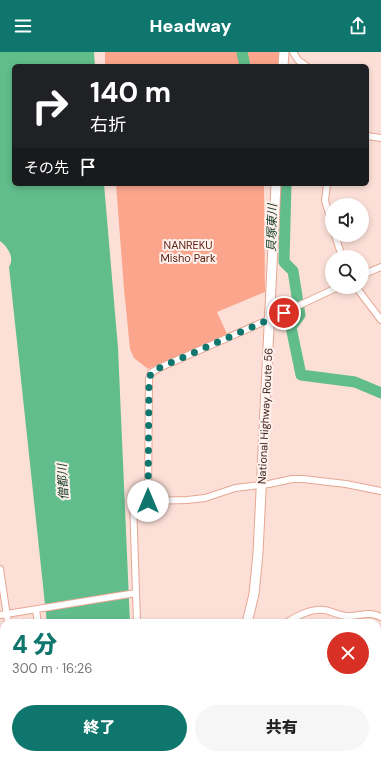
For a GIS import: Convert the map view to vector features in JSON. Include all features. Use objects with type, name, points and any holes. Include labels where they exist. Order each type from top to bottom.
[{"type":"highway","points":[[283,64],[284,52]]},
{"type":"highway","name":"National Highway Route 56","points":[[248,619],[254,594],[258,553],[276,186]]},
{"type":"street","points":[[293,52],[298,60],[303,64]]},
{"type":"street","points":[[369,136],[381,138]]},
{"type":"street","points":[[325,198],[327,186]]},
{"type":"street","points":[[369,272],[381,268]]},
{"type":"street","points":[[148,501],[149,380],[151,373],[159,368],[270,320],[325,293]]},
{"type":"street","points":[[361,294],[381,320]]},
{"type":"street","points":[[137,619],[134,593],[133,500],[187,500],[205,498],[235,488],[262,485],[292,479],[346,484],[381,491]]},
{"type":"street","points":[[0,569],[8,619]]},
{"type":"street","points":[[0,615],[134,593]]},
{"type":"street","points":[[38,609],[38,619]]},
{"type":"street","points":[[293,619],[312,611],[323,610],[342,616],[370,614],[381,617]]},
{"type":"green space","points":[[105,52],[279,52],[278,64],[105,64]]},
{"type":"green space","name":"NANREKU Misho Park","points":[[116,186],[264,186],[265,292],[217,312],[227,334],[148,369],[134,358],[130,349]]},
{"type":"water","name":"僧都川","points":[[0,52],[94,52],[95,64],[12,64],[12,186],[104,186],[118,348],[130,619],[47,619],[9,267],[11,264],[11,256],[6,246],[0,241]]},
{"type":"waterway","name":"貝塚東川","points":[[242,52],[245,64]]},
{"type":"waterway","name":"貝塚東川","points":[[286,186],[284,262],[293,271],[300,315],[291,327],[301,375],[355,382],[381,393]]},
{"type":"route","points":[[148,501],[149,380],[151,373],[159,368],[284,313]]}]
